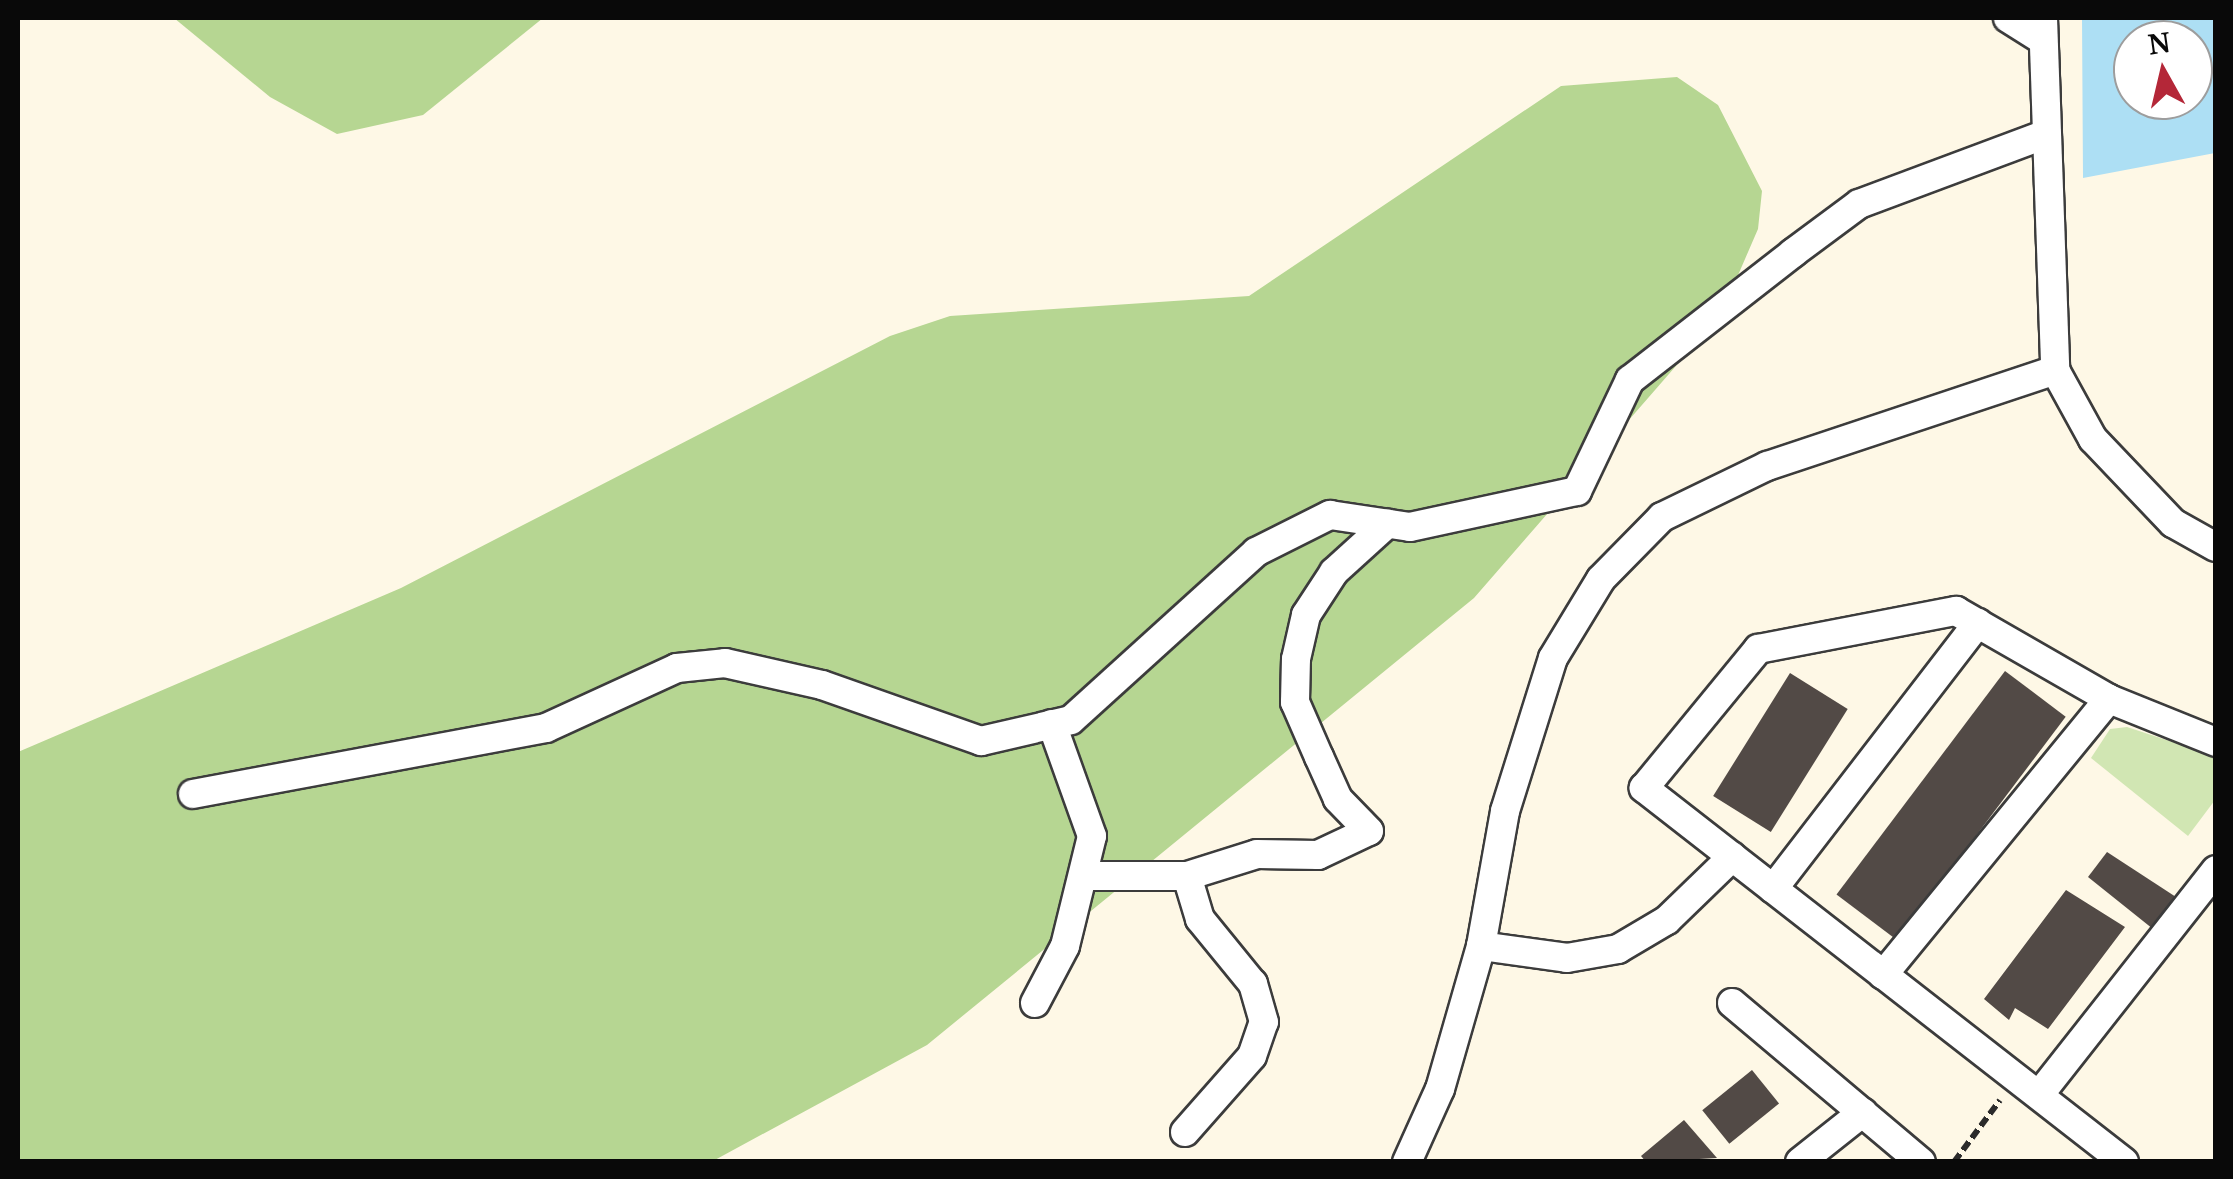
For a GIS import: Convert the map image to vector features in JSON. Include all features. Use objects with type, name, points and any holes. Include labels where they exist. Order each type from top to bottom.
[{"type":"street","points":[[2008,18],[2043,29],[2054,370],[2093,439],[2173,523],[2216,547]]},
{"type":"street","points":[[193,794],[546,728],[677,668],[725,663],[822,685],[981,741],[1071,720],[1168,640],[1256,552],[1330,516],[1386,524],[1578,491],[1630,380],[1792,253],[1860,204],[2044,135]]},
{"type":"street","points":[[1407,1162],[1440,1090],[1481,946],[1505,811],[1553,658],[1602,579],[1650,530],[1767,466],[2054,370]]},
{"type":"street","points":[[1086,876],[1187,876],[1257,854],[1318,855],[1369,831],[1338,800],[1318,757],[1295,702],[1296,659],[1306,615],[1334,572],[1386,524]]},
{"type":"street","points":[[2124,1162],[1644,788],[1758,649],[1956,610],[2109,699],[2216,742]]},
{"type":"street","points":[[1773,889],[1978,623]]},
{"type":"street","points":[[1883,974],[2109,699]]},
{"type":"street","points":[[1034,1002],[1086,876],[1092,836],[1052,724]]},
{"type":"street","points":[[1481,946],[1567,958],[1618,949],[1667,920],[1732,857]]},
{"type":"street","points":[[2027,1087],[2216,870]]},
{"type":"street","points":[[1185,1132],[1252,1056],[1264,1022],[1253,984],[1200,920],[1187,876]]},
{"type":"street","points":[[1732,1003],[1921,1162]]},
{"type":"street","points":[[1800,1162],[1862,1112]]},
{"type":"path","points":[[1954,1162],[2027,1087]]},
{"type":"green space","points":[[174,18],[543,18],[423,115],[337,134],[270,97]]},
{"type":"green space","points":[[1677,77],[1718,105],[1762,191],[1758,229],[1729,296],[1682,359],[1474,598],[927,1045],[713,1161],[18,1161],[18,752],[401,588],[890,336],[950,316],[1249,296],[1561,86]]},
{"type":"green space","points":[[2127,727],[2215,756],[2215,800],[2188,836],[2091,758],[2110,729]]},
{"type":"water","points":[[2082,18],[2215,18],[2215,153],[2083,178]]},
{"type":"building","points":[[2005,671],[2066,717],[1897,940],[1836,895]]},
{"type":"building","points":[[1790,673],[1848,709],[1771,832],[1713,796]]},
{"type":"building","points":[[2107,852],[2176,897],[2153,929],[2088,877]]},
{"type":"building","points":[[2066,890],[2125,927],[2048,1029],[2015,1008],[2009,1020],[1984,999]]},
{"type":"building","points":[[1752,1070],[1779,1103],[1729,1144],[1702,1110]]},
{"type":"building","points":[[1684,1120],[1717,1158],[1646,1162],[1641,1156]]}]
